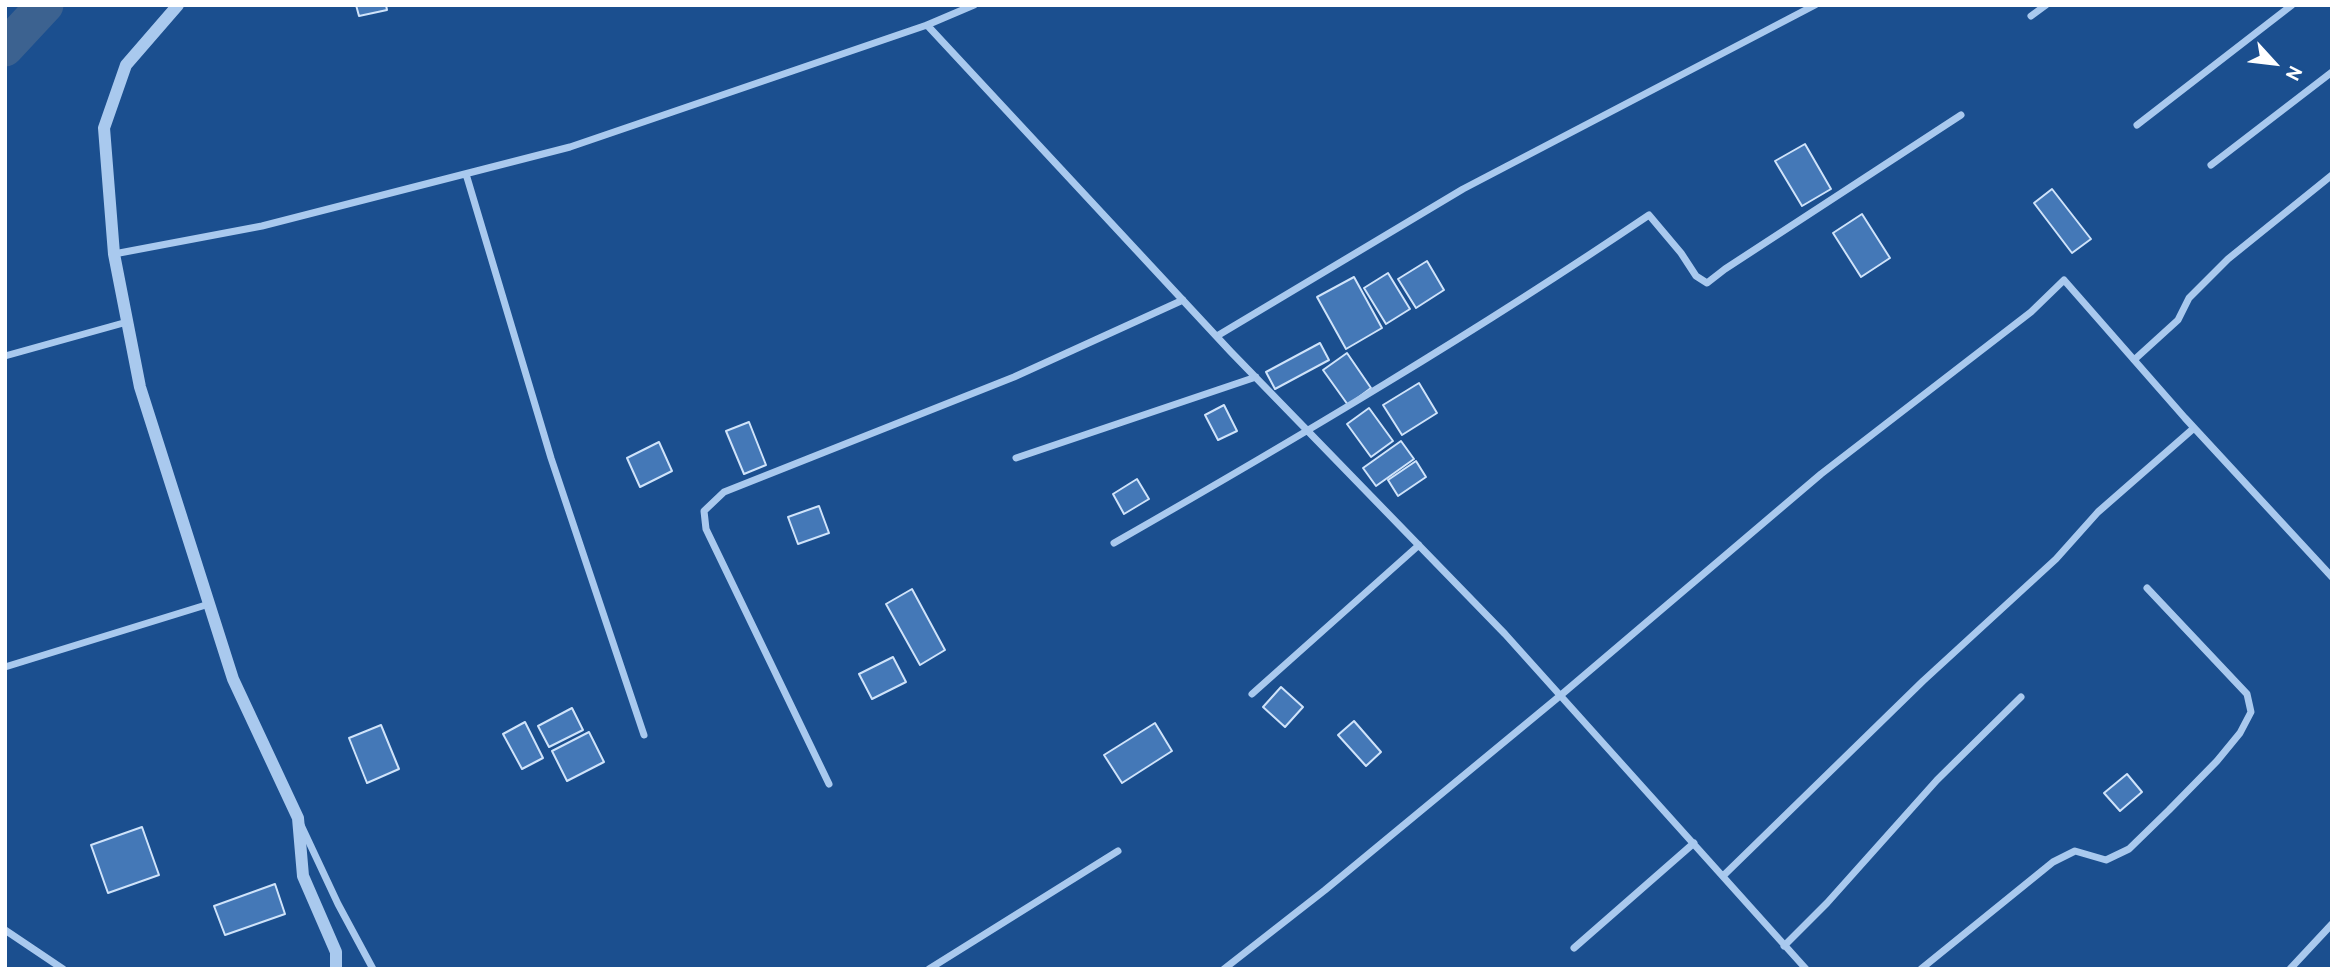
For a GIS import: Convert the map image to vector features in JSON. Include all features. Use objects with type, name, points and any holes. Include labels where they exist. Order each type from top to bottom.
[{"type":"street","points":[[178,5],[127,65],[104,128],[114,254],[140,387],[233,679],[338,904],[373,969]]},
{"type":"street","points":[[114,254],[262,226],[570,148],[927,25],[974,5]]},
{"type":"street","points":[[2031,16],[2046,5]]},
{"type":"street","points":[[2137,125],[2292,5]]},
{"type":"street","points":[[1217,336],[1463,189],[1811,6]]},
{"type":"street","points":[[927,25],[1217,336],[1505,634],[1806,969]]},
{"type":"street","points":[[2211,165],[2332,72]]},
{"type":"street","points":[[1114,543],[1309,431],[1649,215],[1681,253],[1696,276],[1707,283],[1961,115]]},
{"type":"street","points":[[466,174],[551,458],[644,735]]},
{"type":"street","points":[[2134,360],[2178,320],[2189,298],[2228,258],[2332,174]]},
{"type":"street","points":[[1224,969],[1325,890],[1561,695],[1821,474],[2031,312],[2064,280],[2194,428],[2332,577]]},
{"type":"street","points":[[829,784],[706,529],[704,511],[724,492],[1014,377],[1183,300]]},
{"type":"street","points":[[5,356],[127,322]]},
{"type":"street","points":[[1016,458],[1256,377]]},
{"type":"street","points":[[1723,876],[1923,681],[2056,559],[2098,512],[2194,428]]},
{"type":"street","points":[[1252,694],[1419,545]]},
{"type":"street","points":[[1921,969],[2053,862],[2075,851],[2106,860],[2129,849],[2217,761],[2239,733],[2251,712],[2247,694],[2147,588]]},
{"type":"street","points":[[5,667],[209,604]]},
{"type":"street","points":[[1784,946],[1828,903],[1937,780],[2021,697]]},
{"type":"street","points":[[298,818],[303,876],[336,952],[337,969]]},
{"type":"street","points":[[1574,947],[1694,843]]},
{"type":"street","points":[[929,969],[1118,851]]},
{"type":"street","points":[[2290,969],[2332,924]]},
{"type":"street","points":[[5,930],[63,969]]},
{"type":"building","points":[[356,5],[386,5],[387,10],[359,16]]},
{"type":"building","points":[[1805,144],[1831,189],[1802,206],[1775,161]]},
{"type":"building","points":[[2052,189],[2091,239],[2072,253],[2034,203]]},
{"type":"building","points":[[1862,214],[1890,258],[1861,277],[1833,233]]},
{"type":"building","points":[[1427,261],[1444,290],[1416,308],[1398,279]]},
{"type":"building","points":[[1388,273],[1410,309],[1386,324],[1364,288]]},
{"type":"building","points":[[1354,277],[1382,328],[1346,349],[1317,297]]},
{"type":"building","points":[[1320,343],[1329,360],[1275,389],[1266,372]]},
{"type":"building","points":[[1347,353],[1371,388],[1348,405],[1323,370]]},
{"type":"building","points":[[1419,383],[1437,413],[1402,435],[1383,405]]},
{"type":"building","points":[[1224,405],[1237,431],[1218,440],[1205,415]]},
{"type":"building","points":[[1369,408],[1393,441],[1371,457],[1347,424]]},
{"type":"building","points":[[749,422],[766,465],[744,474],[726,431]]},
{"type":"building","points":[[1401,441],[1414,459],[1376,486],[1363,468]]},
{"type":"building","points":[[659,442],[672,471],[640,487],[627,458]]},
{"type":"building","points":[[1416,461],[1426,477],[1398,496],[1388,480]]},
{"type":"building","points":[[1137,479],[1149,499],[1124,514],[1113,494]]},
{"type":"building","points":[[819,506],[829,533],[798,544],[788,517]]},
{"type":"building","points":[[912,589],[945,650],[920,665],[886,604]]},
{"type":"building","points":[[893,657],[906,682],[872,699],[859,674]]},
{"type":"building","points":[[1281,687],[1303,707],[1285,727],[1263,707]]},
{"type":"building","points":[[572,708],[583,730],[549,747],[538,726]]},
{"type":"building","points":[[1354,721],[1381,752],[1366,766],[1338,735]]},
{"type":"building","points":[[525,722],[543,758],[522,769],[503,734]]},
{"type":"building","points":[[1155,723],[1172,751],[1122,783],[1104,755]]},
{"type":"building","points":[[381,725],[399,769],[367,783],[349,738]]},
{"type":"building","points":[[589,732],[604,762],[567,781],[552,751]]},
{"type":"building","points":[[2127,774],[2142,792],[2120,811],[2104,793]]},
{"type":"building","points":[[142,827],[159,875],[108,893],[91,845]]},
{"type":"building","points":[[275,884],[285,914],[225,935],[214,906]]},
{"type":"waterway","points":[[5,48],[45,5]]}]
